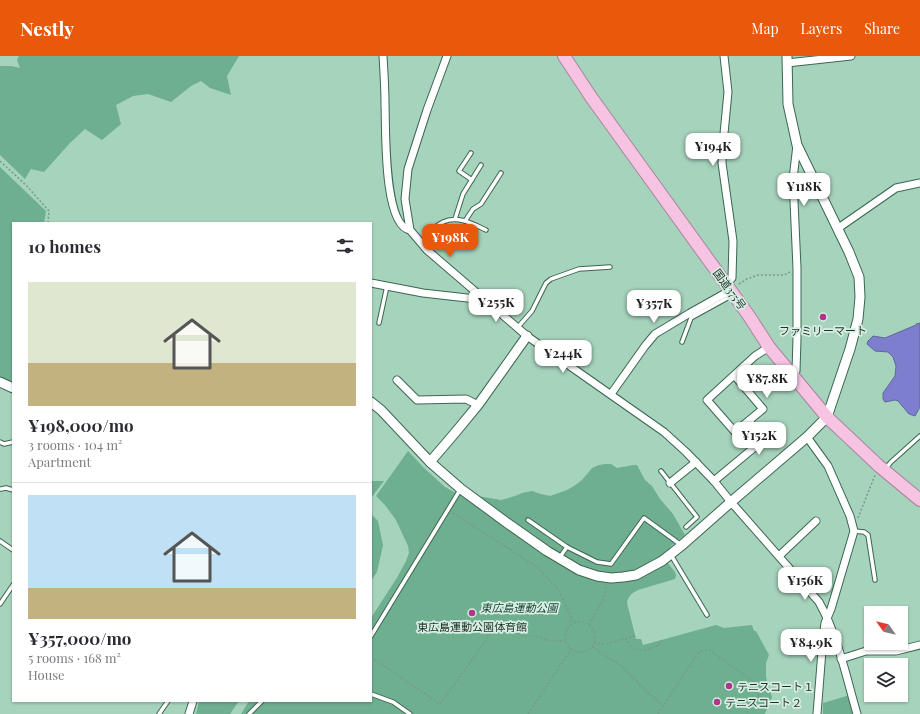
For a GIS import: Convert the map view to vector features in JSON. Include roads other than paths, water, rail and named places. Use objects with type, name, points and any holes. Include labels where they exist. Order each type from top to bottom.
[{"type":"highway","name":"国道375号","points":[[564,56],[591,97],[730,289],[769,347],[827,417],[882,468],[920,500]]},
{"type":"street","points":[[383,56],[386,166],[391,199],[395,213],[402,225],[407,230],[410,230],[427,250],[517,328],[572,369],[611,394],[664,432],[714,481],[819,602],[827,617],[842,659],[857,714]]},
{"type":"street","points":[[410,230],[404,199],[408,169],[427,110],[447,56]]},
{"type":"street","points":[[611,394],[655,334],[730,289],[732,278],[733,241],[722,163],[728,92],[724,56]]},
{"type":"street","points":[[793,376],[796,371],[797,268],[794,179],[796,145],[788,104],[787,60],[851,56]]},
{"type":"street","points":[[372,403],[381,410],[430,462],[461,489],[510,525],[579,570],[597,576],[623,578],[636,575],[662,561],[682,546],[807,437],[827,417],[850,349],[858,319],[860,297],[859,277],[849,252],[796,145]]},
{"type":"street","points":[[794,179],[816,185]]},
{"type":"street","points":[[837,229],[896,188],[920,183]]},
{"type":"street","points":[[372,283],[423,293],[476,299],[479,295]]},
{"type":"street","points":[[430,462],[478,405],[527,336]]},
{"type":"street","points":[[735,376],[763,409],[735,432],[707,400],[735,376],[755,356],[769,347]]},
{"type":"street","points":[[397,380],[417,400],[466,399],[478,405]]},
{"type":"street","points":[[0,382],[12,388]]},
{"type":"street","points":[[714,481],[762,441],[761,436],[749,421]]},
{"type":"street","points":[[807,437],[828,466],[850,516],[854,531],[831,609],[825,623],[822,638],[817,714]]},
{"type":"street","points":[[670,483],[696,462]]},
{"type":"street","points":[[778,556],[816,521]]},
{"type":"street","points":[[842,659],[866,651],[896,651],[920,645]]},
{"type":"street","points":[[189,714],[193,702]]},
{"type":"lane","points":[[471,153],[459,171],[472,180]]},
{"type":"lane","points":[[455,219],[463,194],[481,165]]},
{"type":"lane","points":[[465,221],[473,209],[481,204],[501,173]]},
{"type":"lane","points":[[427,250],[434,230],[445,221],[455,219],[465,221],[486,230]]},
{"type":"lane","points":[[517,328],[532,312],[546,282],[579,269],[610,267]]},
{"type":"lane","points":[[379,323],[387,286]]},
{"type":"lane","points":[[682,342],[691,318],[730,289]]},
{"type":"lane","points":[[882,468],[891,462],[920,436]]},
{"type":"lane","points":[[0,442],[4,444],[12,442]]},
{"type":"lane","points":[[661,471],[697,517],[686,526]]},
{"type":"lane","points":[[0,495],[0,489],[6,488],[12,490]]},
{"type":"lane","points":[[372,634],[461,489]]},
{"type":"lane","points":[[528,520],[567,547],[598,562],[611,564],[644,518],[682,546]]},
{"type":"lane","points":[[854,531],[864,532],[868,535],[875,580]]},
{"type":"lane","points":[[0,541],[12,549]]},
{"type":"lane","points":[[559,558],[567,547]]},
{"type":"lane","points":[[671,555],[707,615]]},
{"type":"lane","points":[[0,604],[12,586]]},
{"type":"lane","points":[[372,694],[393,702],[410,714]]},
{"type":"lane","points":[[159,714],[167,702]]},
{"type":"lane","points":[[249,714],[261,702]]},
{"type":"water","points":[[920,323],[920,407],[915,416],[909,414],[898,401],[895,400],[885,402],[883,399],[883,393],[895,376],[896,366],[893,357],[888,352],[875,351],[867,344],[873,336],[885,338]]},
{"type":"place","name":"ファミリーマート","points":[[823,317]]},
{"type":"place","name":"東広島運動公園体育館","points":[[472,613]]},
{"type":"place","name":"テニスコート１","points":[[729,686]]},
{"type":"place","name":"テニスコート２","points":[[717,702]]},
{"type":"park label","name":"東広島運動公園","points":[[519,607]]}]
